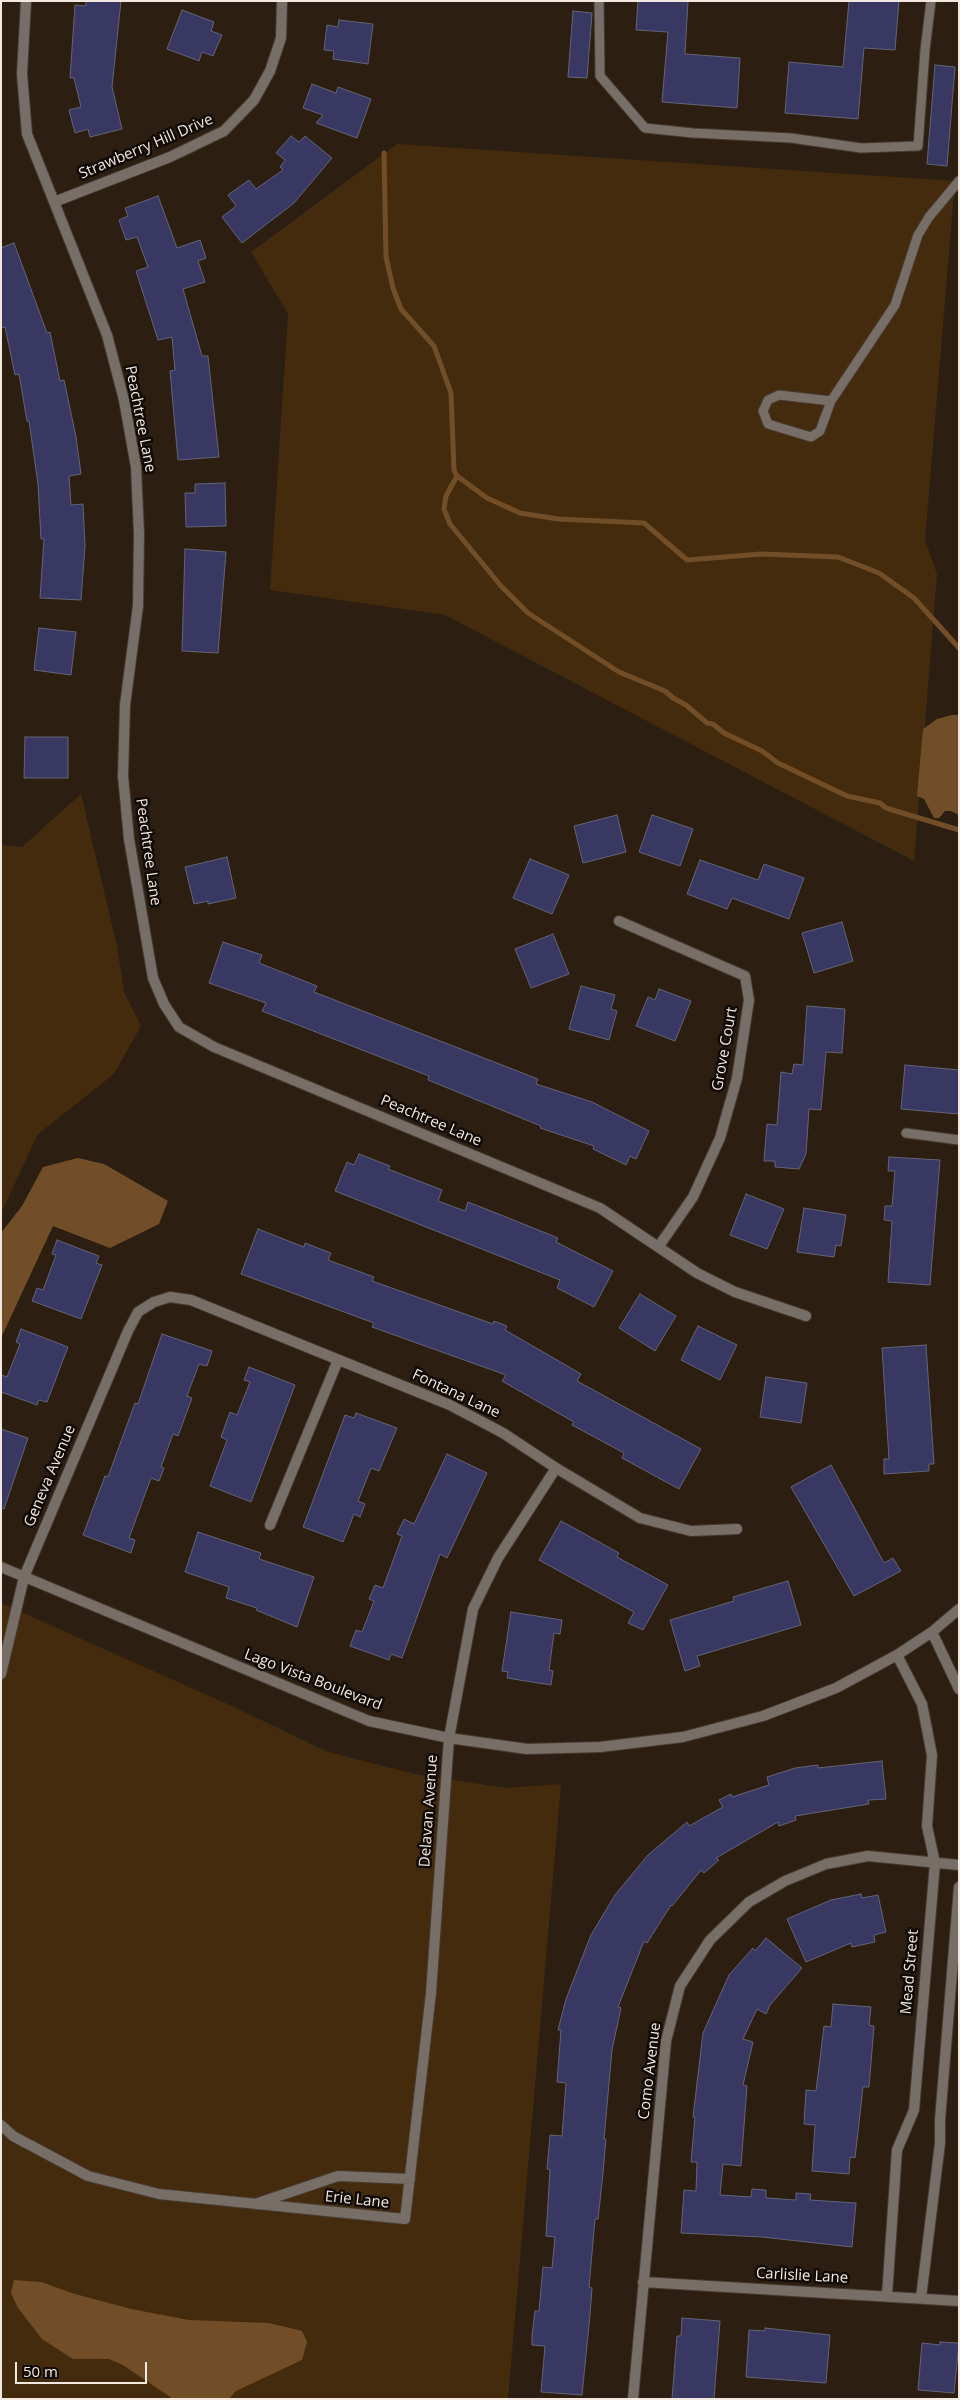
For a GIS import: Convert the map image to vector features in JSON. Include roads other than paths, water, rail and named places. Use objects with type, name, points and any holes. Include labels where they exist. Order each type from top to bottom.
[{"type":"street","name":"Peachtree Lane","points":[[26,1],[22,74],[27,134],[107,335],[124,400],[136,466],[139,534],[138,606],[125,706],[124,776],[129,839],[153,978],[164,1004],[179,1027],[214,1047],[600,1208],[697,1273],[735,1292],[806,1316]]},
{"type":"street","name":"Strawberry Hill Drive","points":[[54,202],[170,157],[224,131],[254,100],[270,71],[280,38],[282,1]]},
{"type":"street","name":"Grove Court","points":[[619,922],[745,976],[749,1000],[737,1078],[720,1138],[693,1197],[659,1246]]},
{"type":"street","name":"Fontana Lane","points":[[154,1302],[170,1298],[191,1300],[450,1405],[503,1433],[556,1468],[640,1518],[691,1531],[737,1529]]},
{"type":"street","name":"Geneva Avenue","points":[[1,1674],[24,1577],[128,1331],[138,1312],[154,1302]]},
{"type":"street","points":[[270,1526],[338,1360]]},
{"type":"street","name":"Delavan Avenue","points":[[410,2179],[431,1993],[450,1738],[472,1610],[498,1558],[556,1468]]},
{"type":"street","name":"Lago Vista Boulevard","points":[[1,1567],[370,1721],[450,1738],[527,1749],[600,1747],[683,1737],[763,1716],[826,1692],[897,1655],[932,1632],[959,1609]]},
{"type":"street","points":[[932,1632],[959,1689]]},
{"type":"street","name":"Mead Street","points":[[887,2296],[898,2150],[914,2110],[935,1863],[927,1826],[932,1755],[922,1704],[897,1655]]},
{"type":"street","name":"Como Avenue","points":[[633,2399],[666,2041],[680,1986],[710,1940],[749,1902],[785,1881],[826,1864],[868,1856],[959,1865]]},
{"type":"street","points":[[921,2298],[940,2143],[940,2120],[959,1887]]},
{"type":"street","name":"Erie Lane","points":[[1,2125],[13,2136],[88,2176],[158,2194],[253,2205],[405,2220],[410,2179],[338,2176],[253,2205]]},
{"type":"street","name":"Carlislie Lane","points":[[643,2282],[959,2301]]},
{"type":"lane","points":[[599,1],[600,76],[645,128],[693,133],[791,138],[861,148],[918,146],[925,50],[931,1]]},
{"type":"lane","points":[[831,401],[779,394],[768,400],[763,411],[768,424],[811,437],[820,431],[831,401],[895,305],[918,235],[929,217],[959,181]]},
{"type":"lane","points":[[906,1132],[959,1140]]},
{"type":"waterway","points":[[384,153],[386,257],[393,288],[401,309],[434,346],[451,393],[454,470],[457,476],[487,498],[520,513],[558,519],[644,523],[687,560],[761,554],[838,557],[879,573],[914,598],[959,648]]},
{"type":"waterway","points":[[457,476],[446,496],[444,509],[450,524],[501,586],[528,613],[619,672],[665,691],[686,705],[707,723],[713,724],[724,733],[762,751],[778,763],[847,796],[880,803],[886,808],[959,830]]}]
